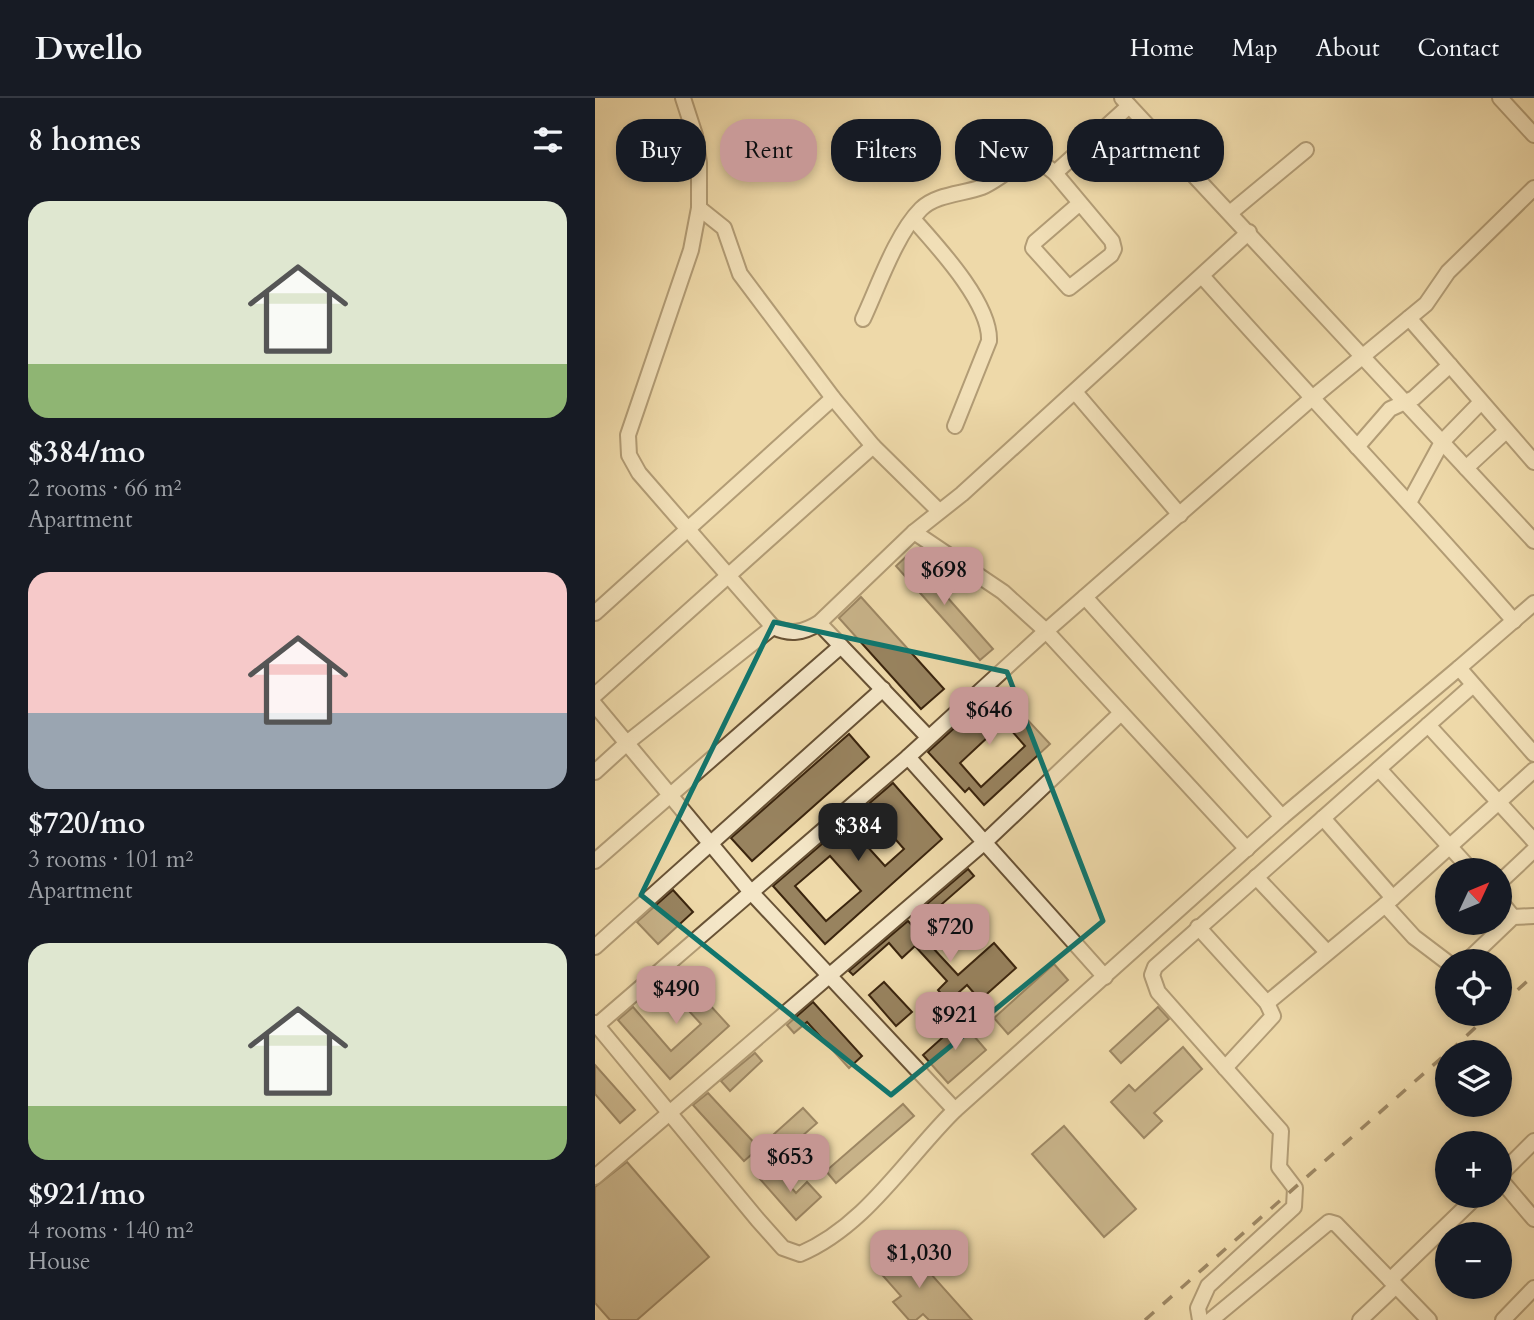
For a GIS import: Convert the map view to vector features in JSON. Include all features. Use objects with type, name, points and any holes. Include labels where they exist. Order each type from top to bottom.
[{"type":"street","points":[[683,98],[695,135],[699,208],[691,250],[628,435],[629,455],[639,473],[685,529],[773,627],[787,633],[809,629],[819,623],[914,532],[1075,392],[1248,232]]},
{"type":"street","points":[[1500,98],[1534,135]]},
{"type":"street","points":[[1055,173],[1125,102],[1534,541]]},
{"type":"street","points":[[1230,213],[1306,150]]},
{"type":"street","points":[[863,319],[901,239],[922,208],[934,201],[984,186],[1019,165],[1034,162],[1055,173],[1112,241],[1114,248],[1111,255],[1069,288],[1064,286],[1033,248],[1080,203]]},
{"type":"street","points":[[1534,188],[1448,272],[1426,304],[1311,399],[1046,631],[908,757],[596,1025],[783,1248],[800,1254],[815,1247],[857,1215],[920,1152],[955,1110],[1283,817],[1534,603]]},
{"type":"street","points":[[699,208],[724,228],[740,274],[833,398],[873,446],[939,511]]},
{"type":"street","points":[[914,220],[966,285],[990,330],[989,341],[955,426]]},
{"type":"street","points":[[1202,276],[1311,399],[1410,501],[1514,621]]},
{"type":"street","points":[[1409,318],[1534,462]]},
{"type":"street","points":[[1357,447],[1374,424],[1390,409],[1405,402],[1450,365]]},
{"type":"street","points":[[1075,392],[1180,514]]},
{"type":"street","points":[[595,613],[833,398]]},
{"type":"street","points":[[1410,501],[1441,442],[1481,402]]},
{"type":"street","points":[[1466,468],[1506,431]]},
{"type":"street","points":[[595,695],[873,446]]},
{"type":"street","points":[[914,532],[1003,592],[1046,631],[1247,849]]},
{"type":"street","points":[[1085,597],[1283,817]]},
{"type":"street","points":[[819,623],[928,737]]},
{"type":"street","points":[[595,772],[628,742],[773,627]]},
{"type":"street","points":[[595,861],[841,646]]},
{"type":"street","points":[[1459,668],[1534,754]]},
{"type":"street","points":[[1201,1320],[1198,1308],[1208,1286],[1294,1207],[1294,1188],[1279,1167],[1281,1131],[1158,992],[1152,975],[1155,967],[1472,686]]},
{"type":"street","points":[[595,947],[883,689]]},
{"type":"street","points":[[595,705],[750,891],[955,1110]]},
{"type":"street","points":[[595,1177],[986,841],[1055,779],[1121,713]]},
{"type":"street","points":[[1429,725],[1534,841]]},
{"type":"street","points":[[908,757],[1105,977]]},
{"type":"street","points":[[1379,769],[1460,858]]},
{"type":"street","points":[[1267,1003],[1389,902],[1534,770]]},
{"type":"street","points":[[1323,818],[1414,937],[1435,953]]},
{"type":"street","points":[[1512,871],[1534,850]]},
{"type":"street","points":[[1256,877],[1327,952]]},
{"type":"street","points":[[1480,949],[1513,917],[1534,916]]},
{"type":"street","points":[[1198,927],[1267,1003],[1273,1016],[1226,1068]]},
{"type":"street","points":[[1512,1164],[1534,1141]]},
{"type":"street","points":[[1512,1192],[1534,1219]]},
{"type":"street","points":[[1360,1320],[1465,1208]]},
{"type":"street","points":[[1211,1320],[1327,1222],[1336,1224],[1429,1320]]},
{"type":"street","points":[[1503,1320],[1532,1293]]},
{"type":"highlighted area","points":[[774,622],[1007,672],[1103,921],[891,1095],[641,895]]},
{"type":"building","points":[[909,554],[993,649],[980,660],[896,566]]},
{"type":"building","points":[[861,597],[944,689],[921,709],[839,618]]},
{"type":"building","points":[[998,688],[1050,744],[984,805],[969,788],[965,792],[928,752]],"holes":[[[1004,722],[1025,746],[981,787],[960,763]]]},
{"type":"building","points":[[849,734],[869,757],[752,861],[731,838]]},
{"type":"building","points":[[893,783],[942,839],[825,944],[773,886]],"holes":[[[875,816],[904,849],[885,866],[856,834]],[[830,856],[861,891],[826,921],[795,886]]]},
{"type":"building","points":[[968,869],[974,876],[934,911],[927,904]]},
{"type":"building","points":[[673,890],[693,912],[658,944],[637,922]]},
{"type":"building","points":[[908,921],[958,975],[994,943],[1016,968],[980,1000],[967,985],[948,1002],[938,990],[947,981],[915,946],[902,958],[889,943],[853,975],[849,971]]},
{"type":"building","points":[[1054,964],[1068,980],[1008,1034],[994,1018]]},
{"type":"building","points":[[677,969],[729,1026],[670,1079],[618,1020],[633,1007],[671,1051],[701,1024],[675,996],[664,1005],[651,991]]},
{"type":"building","points":[[884,982],[912,1012],[896,1026],[869,995]]},
{"type":"building","points":[[813,1002],[862,1056],[849,1068],[807,1022],[794,1033],[787,1025]]},
{"type":"building","points":[[1158,1007],[1169,1019],[1121,1063],[1110,1051]]},
{"type":"building","points":[[961,1021],[986,1050],[948,1083],[923,1055]]},
{"type":"building","points":[[1183,1047],[1202,1069],[1154,1113],[1162,1121],[1144,1138],[1111,1102],[1129,1085],[1135,1091]]},
{"type":"building","points":[[755,1053],[762,1061],[730,1091],[721,1081]]},
{"type":"building","points":[[595,1065],[635,1110],[620,1123],[595,1094]]},
{"type":"building","points":[[708,1093],[759,1148],[744,1161],[693,1105]]},
{"type":"building","points":[[903,1104],[914,1116],[836,1183],[826,1171]]},
{"type":"building","points":[[803,1108],[817,1123],[777,1158],[764,1143]]},
{"type":"building","points":[[1064,1126],[1136,1209],[1104,1237],[1032,1154]]},
{"type":"building","points":[[627,1162],[709,1257],[637,1320],[610,1320],[595,1303],[595,1187]]},
{"type":"building","points":[[773,1167],[796,1193],[807,1182],[821,1197],[796,1220],[760,1179]]},
{"type":"building","points":[[905,1245],[972,1320],[929,1320],[923,1314],[916,1320],[909,1320],[893,1302],[901,1296],[877,1269]]},
{"type":"railway","points":[[1512,995],[1534,975]]},
{"type":"railway","points":[[1462,1040],[1477,1026]]},
{"type":"railway","points":[[1145,1320],[1435,1064]]}]
